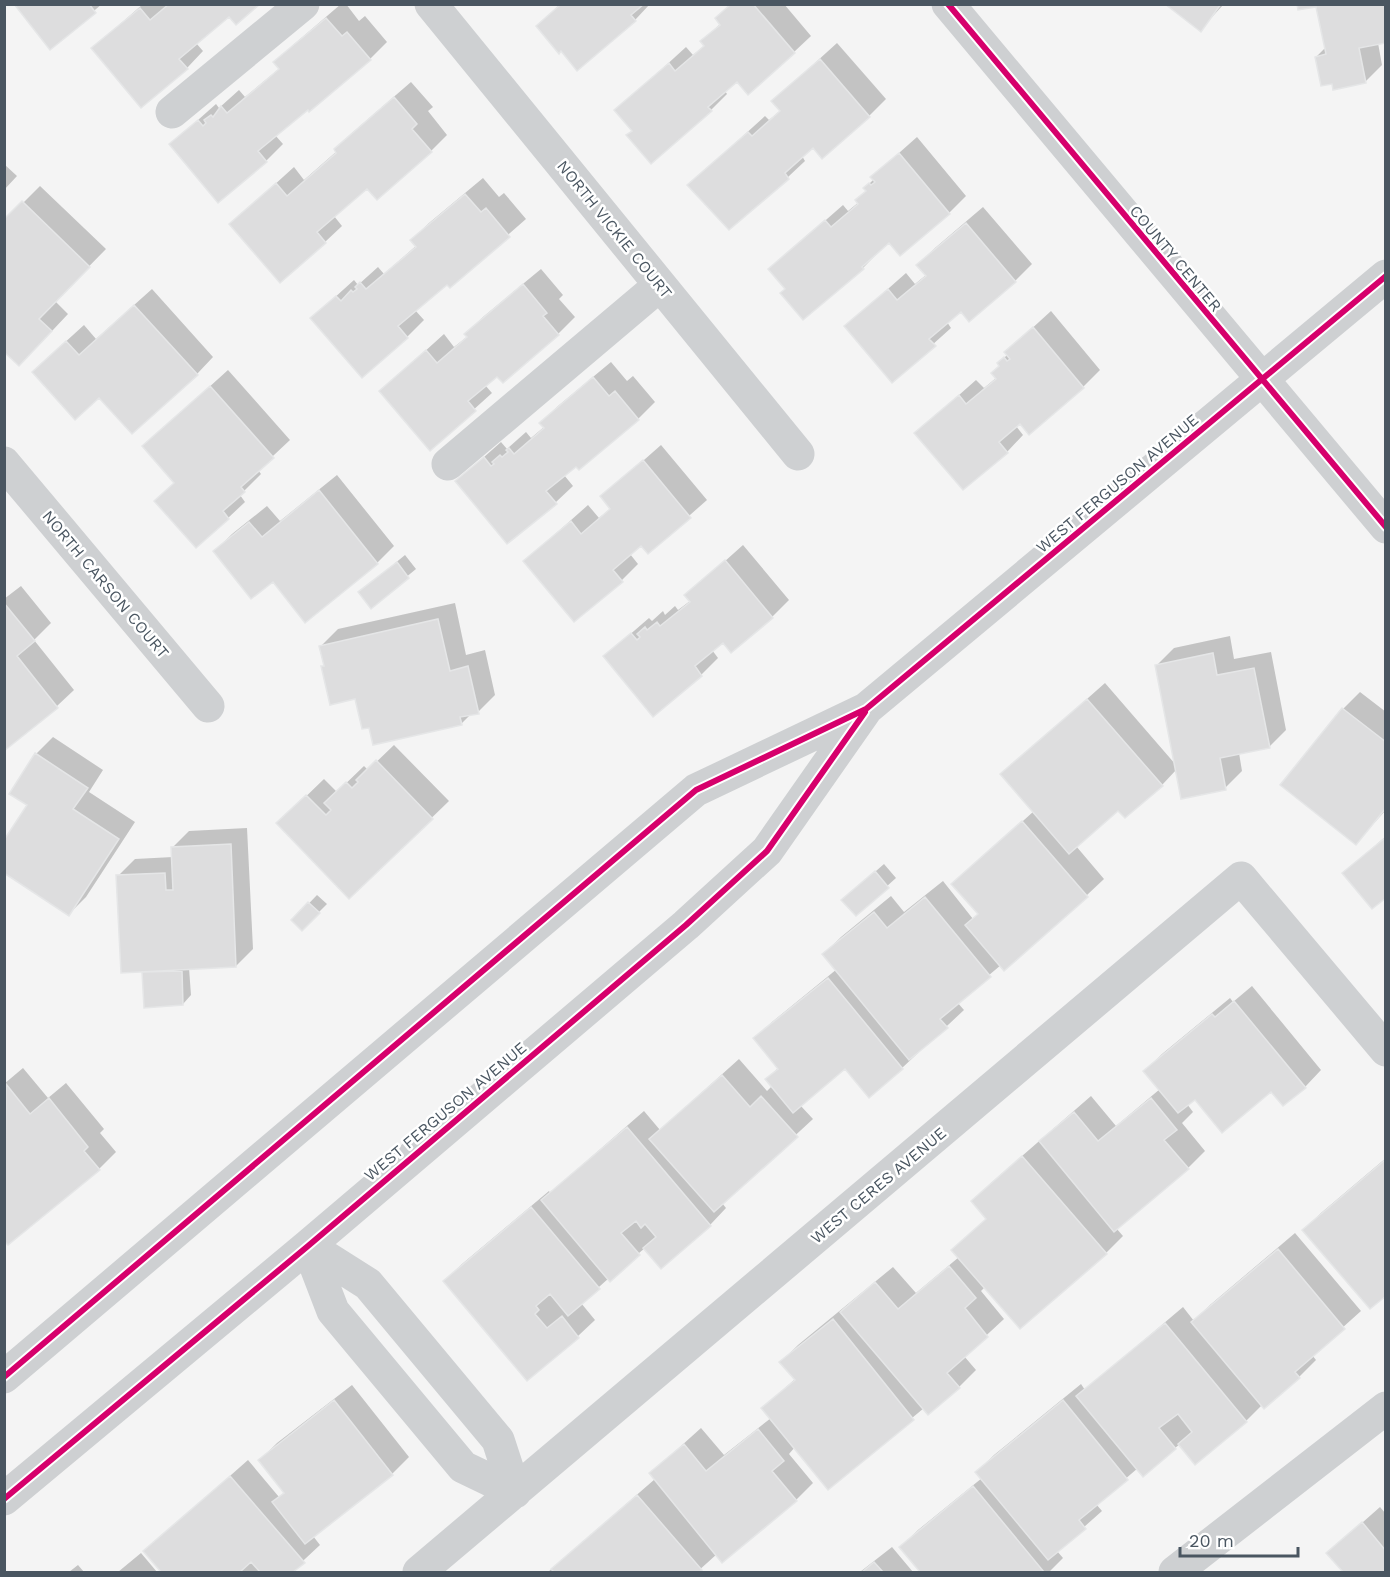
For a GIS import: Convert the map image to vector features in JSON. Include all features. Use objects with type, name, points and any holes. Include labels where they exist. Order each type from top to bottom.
[{"type":"street","points":[[172,112],[303,4]]},
{"type":"street","name":"NORTH VICKIE COURT","points":[[431,4],[798,454]]},
{"type":"street","name":"COUNTY CENTER","points":[[948,4],[1386,527]]},
{"type":"street","name":"WEST FERGUSON AVENUE","points":[[4,1377],[696,790],[866,710],[1386,276]]},
{"type":"street","points":[[448,464],[660,285]]},
{"type":"street","name":"NORTH CARSON COURT","points":[[4,463],[208,706]]},
{"type":"street","name":"WEST FERGUSON AVENUE","points":[[4,1499],[308,1246],[686,925],[767,851],[866,710]]},
{"type":"street","name":"WEST CERES AVENUE","points":[[419,1572],[1241,878],[1386,1050]]},
{"type":"street","points":[[308,1246],[333,1311],[463,1467],[514,1492]]},
{"type":"street","points":[[308,1246],[368,1284],[498,1440],[514,1492]]},
{"type":"street","points":[[1175,1572],[1386,1408]]},
{"type":"building","points":[[14,4],[89,4],[96,13],[50,50]]},
{"type":"building","points":[[169,4],[260,4],[236,25],[229,17],[179,59],[188,69],[141,108],[91,48],[140,8],[150,20]]},
{"type":"building","points":[[561,4],[644,4],[631,15],[636,21],[577,71],[561,51],[559,54],[536,26]]},
{"type":"building","points":[[731,4],[753,4],[795,53],[748,95],[737,82],[708,107],[712,111],[651,164],[626,135],[632,131],[614,110],[669,63],[675,71],[704,46],[700,41],[720,25],[715,18]]},
{"type":"building","points":[[1165,4],[1221,4],[1201,32]]},
{"type":"building","points":[[1297,4],[1386,4],[1386,43],[1359,48],[1366,83],[1333,90],[1332,84],[1321,86],[1315,57],[1326,54],[1316,7],[1298,10]]},
{"type":"building","points":[[326,18],[342,36],[347,32],[371,60],[258,151],[267,162],[218,203],[169,144],[198,120],[203,126],[206,123],[204,120],[211,115],[213,117],[221,106],[227,113],[279,69],[273,62]]},
{"type":"building","points":[[820,59],[870,117],[822,159],[813,148],[785,173],[789,179],[729,230],[687,185],[748,132],[752,136],[780,111],[771,101]]},
{"type":"building","points":[[394,97],[417,124],[412,129],[432,152],[377,200],[367,189],[317,232],[326,243],[280,283],[229,224],[276,183],[287,196],[336,153],[334,149]]},
{"type":"building","points":[[899,153],[950,214],[900,256],[889,243],[862,267],[864,269],[803,320],[780,293],[785,289],[768,269],[825,220],[831,227],[858,204],[855,200],[866,191],[863,188],[875,182],[870,177]]},
{"type":"building","points":[[465,194],[481,212],[486,208],[510,237],[450,288],[447,285],[398,326],[408,338],[362,378],[310,318],[336,296],[341,301],[351,290],[353,292],[357,289],[355,287],[360,282],[366,289],[416,247],[410,240]]},
{"type":"building","points":[[22,201],[90,267],[39,319],[52,331],[19,366],[4,352],[4,219]]},
{"type":"building","points":[[966,223],[1016,282],[969,322],[961,312],[929,339],[936,346],[892,383],[844,326],[888,289],[897,300],[926,276],[916,265]]},
{"type":"building","points":[[523,284],[547,313],[543,316],[559,335],[503,383],[497,377],[468,401],[476,411],[430,451],[379,391],[426,350],[437,363],[467,337],[464,334]]},
{"type":"building","points":[[134,305],[198,375],[132,434],[99,398],[75,420],[32,372],[66,341],[79,355]]},
{"type":"building","points":[[1033,327],[1084,388],[1029,435],[1020,424],[999,442],[1008,453],[963,490],[914,433],[959,395],[966,404],[996,379],[991,373],[999,366],[997,363],[1004,357],[1007,361],[1010,359],[1004,352]]},
{"type":"building","points":[[593,377],[609,396],[615,391],[639,420],[579,470],[576,467],[546,491],[557,504],[507,544],[455,481],[484,457],[491,466],[500,455],[502,457],[508,452],[506,450],[509,448],[514,454],[544,428],[539,423]]},
{"type":"building","points":[[210,386],[274,458],[241,487],[245,492],[223,511],[229,519],[196,548],[154,501],[174,483],[142,446]]},
{"type":"building","points":[[643,460],[691,518],[648,554],[641,546],[613,570],[623,582],[574,622],[523,561],[571,521],[581,534],[610,509],[600,496]]},
{"type":"building","points":[[319,490],[378,564],[305,623],[273,582],[251,599],[213,551],[249,522],[262,537]]},
{"type":"building","points":[[725,560],[773,618],[731,653],[723,643],[695,666],[702,676],[653,717],[603,656],[631,633],[637,640],[640,637],[637,634],[645,627],[647,630],[657,622],[660,626],[690,602],[684,595]]},
{"type":"building","points":[[397,562],[409,578],[371,609],[358,592]]},
{"type":"building","points":[[4,603],[35,641],[17,656],[58,708],[4,751]]},
{"type":"building","points":[[438,619],[450,671],[468,666],[479,714],[460,717],[462,725],[373,745],[369,728],[362,729],[355,699],[330,705],[319,646]]},
{"type":"building","points":[[1213,653],[1217,675],[1254,668],[1270,748],[1220,758],[1226,790],[1181,799],[1155,665]]},
{"type":"building","points":[[1087,699],[1163,786],[1125,818],[1118,811],[1069,854],[1000,774]]},
{"type":"building","points":[[1342,708],[1386,742],[1386,808],[1356,845],[1280,785]]},
{"type":"building","points":[[35,753],[88,788],[73,809],[119,839],[69,916],[4,873],[4,840],[27,805],[9,794]]},
{"type":"building","points":[[376,760],[433,819],[349,899],[276,823],[306,795],[326,815],[331,810],[324,803],[346,782],[352,788],[358,782],[356,780]]},
{"type":"building","points":[[1022,821],[1088,897],[1004,971],[965,925],[978,914],[951,884]]},
{"type":"building","points":[[1386,837],[1386,898],[1372,909],[1342,873]]},
{"type":"building","points":[[231,844],[236,967],[121,973],[116,875],[165,873],[166,890],[173,890],[171,847]]},
{"type":"building","points":[[875,871],[889,888],[856,916],[841,900]]},
{"type":"building","points":[[925,897],[991,977],[940,1019],[948,1028],[909,1060],[822,954],[874,912],[887,928]]},
{"type":"building","points":[[308,902],[320,913],[302,931],[291,920]]},
{"type":"building","points":[[182,971],[183,1005],[144,1008],[142,972]]},
{"type":"building","points":[[828,978],[903,1069],[869,1098],[845,1069],[793,1113],[765,1079],[778,1069],[753,1038]]},
{"type":"building","points":[[1234,1001],[1306,1088],[1283,1106],[1271,1092],[1222,1133],[1195,1100],[1178,1113],[1143,1071],[1212,1014],[1215,1017]]},
{"type":"building","points":[[722,1075],[750,1107],[761,1096],[798,1137],[714,1212],[649,1139]]},
{"type":"building","points":[[6,1084],[30,1114],[49,1098],[88,1147],[84,1151],[100,1170],[8,1245],[4,1241]]},
{"type":"building","points":[[1151,1098],[1177,1130],[1164,1140],[1189,1169],[1114,1232],[1039,1141],[1074,1112],[1098,1141]]},
{"type":"building","points":[[627,1127],[711,1226],[661,1269],[643,1248],[656,1237],[645,1224],[641,1228],[636,1221],[621,1233],[640,1255],[610,1282],[541,1200]]},
{"type":"building","points":[[1022,1156],[1107,1254],[1020,1329],[951,1250],[986,1219],[971,1201]]},
{"type":"building","points":[[1386,1159],[1386,1296],[1370,1309],[1302,1230]]},
{"type":"building","points":[[531,1207],[600,1289],[568,1316],[550,1294],[536,1306],[539,1310],[535,1314],[547,1328],[562,1316],[579,1338],[527,1381],[443,1281]]},
{"type":"building","points":[[1278,1249],[1345,1329],[1295,1372],[1300,1378],[1264,1409],[1191,1322]]},
{"type":"building","points":[[949,1266],[976,1298],[965,1308],[988,1337],[947,1373],[960,1388],[928,1415],[840,1312],[875,1282],[898,1309]]},
{"type":"building","points":[[833,1319],[914,1420],[828,1490],[761,1408],[795,1380],[779,1362]]},
{"type":"building","points":[[1165,1323],[1247,1422],[1195,1465],[1178,1444],[1192,1432],[1178,1414],[1159,1428],[1176,1449],[1143,1477],[1076,1396]]},
{"type":"building","points":[[334,1400],[393,1475],[305,1544],[272,1502],[284,1493],[258,1460]]},
{"type":"building","points":[[1063,1400],[1128,1480],[1079,1520],[1086,1529],[1048,1560],[975,1472]]},
{"type":"building","points":[[758,1429],[784,1461],[772,1471],[797,1501],[722,1563],[649,1473],[684,1444],[706,1471]]},
{"type":"building","points":[[230,1476],[305,1563],[293,1572],[260,1572],[251,1562],[240,1572],[161,1572],[143,1551]]},
{"type":"building","points":[[973,1486],[1044,1572],[920,1572],[899,1547]]},
{"type":"building","points":[[637,1495],[702,1570],[699,1572],[554,1572],[551,1569]]},
{"type":"building","points":[[1362,1522],[1386,1551],[1386,1572],[1343,1572],[1326,1553]]},
{"type":"building","points":[[874,1562],[883,1572],[862,1572]]},
{"type":"cycle path","points":[[948,4],[1386,527]]},
{"type":"cycle path","points":[[4,1377],[696,790],[866,709],[1386,276]]},
{"type":"cycle path","points":[[4,1499],[308,1246],[686,925],[767,851],[865,712]]}]
